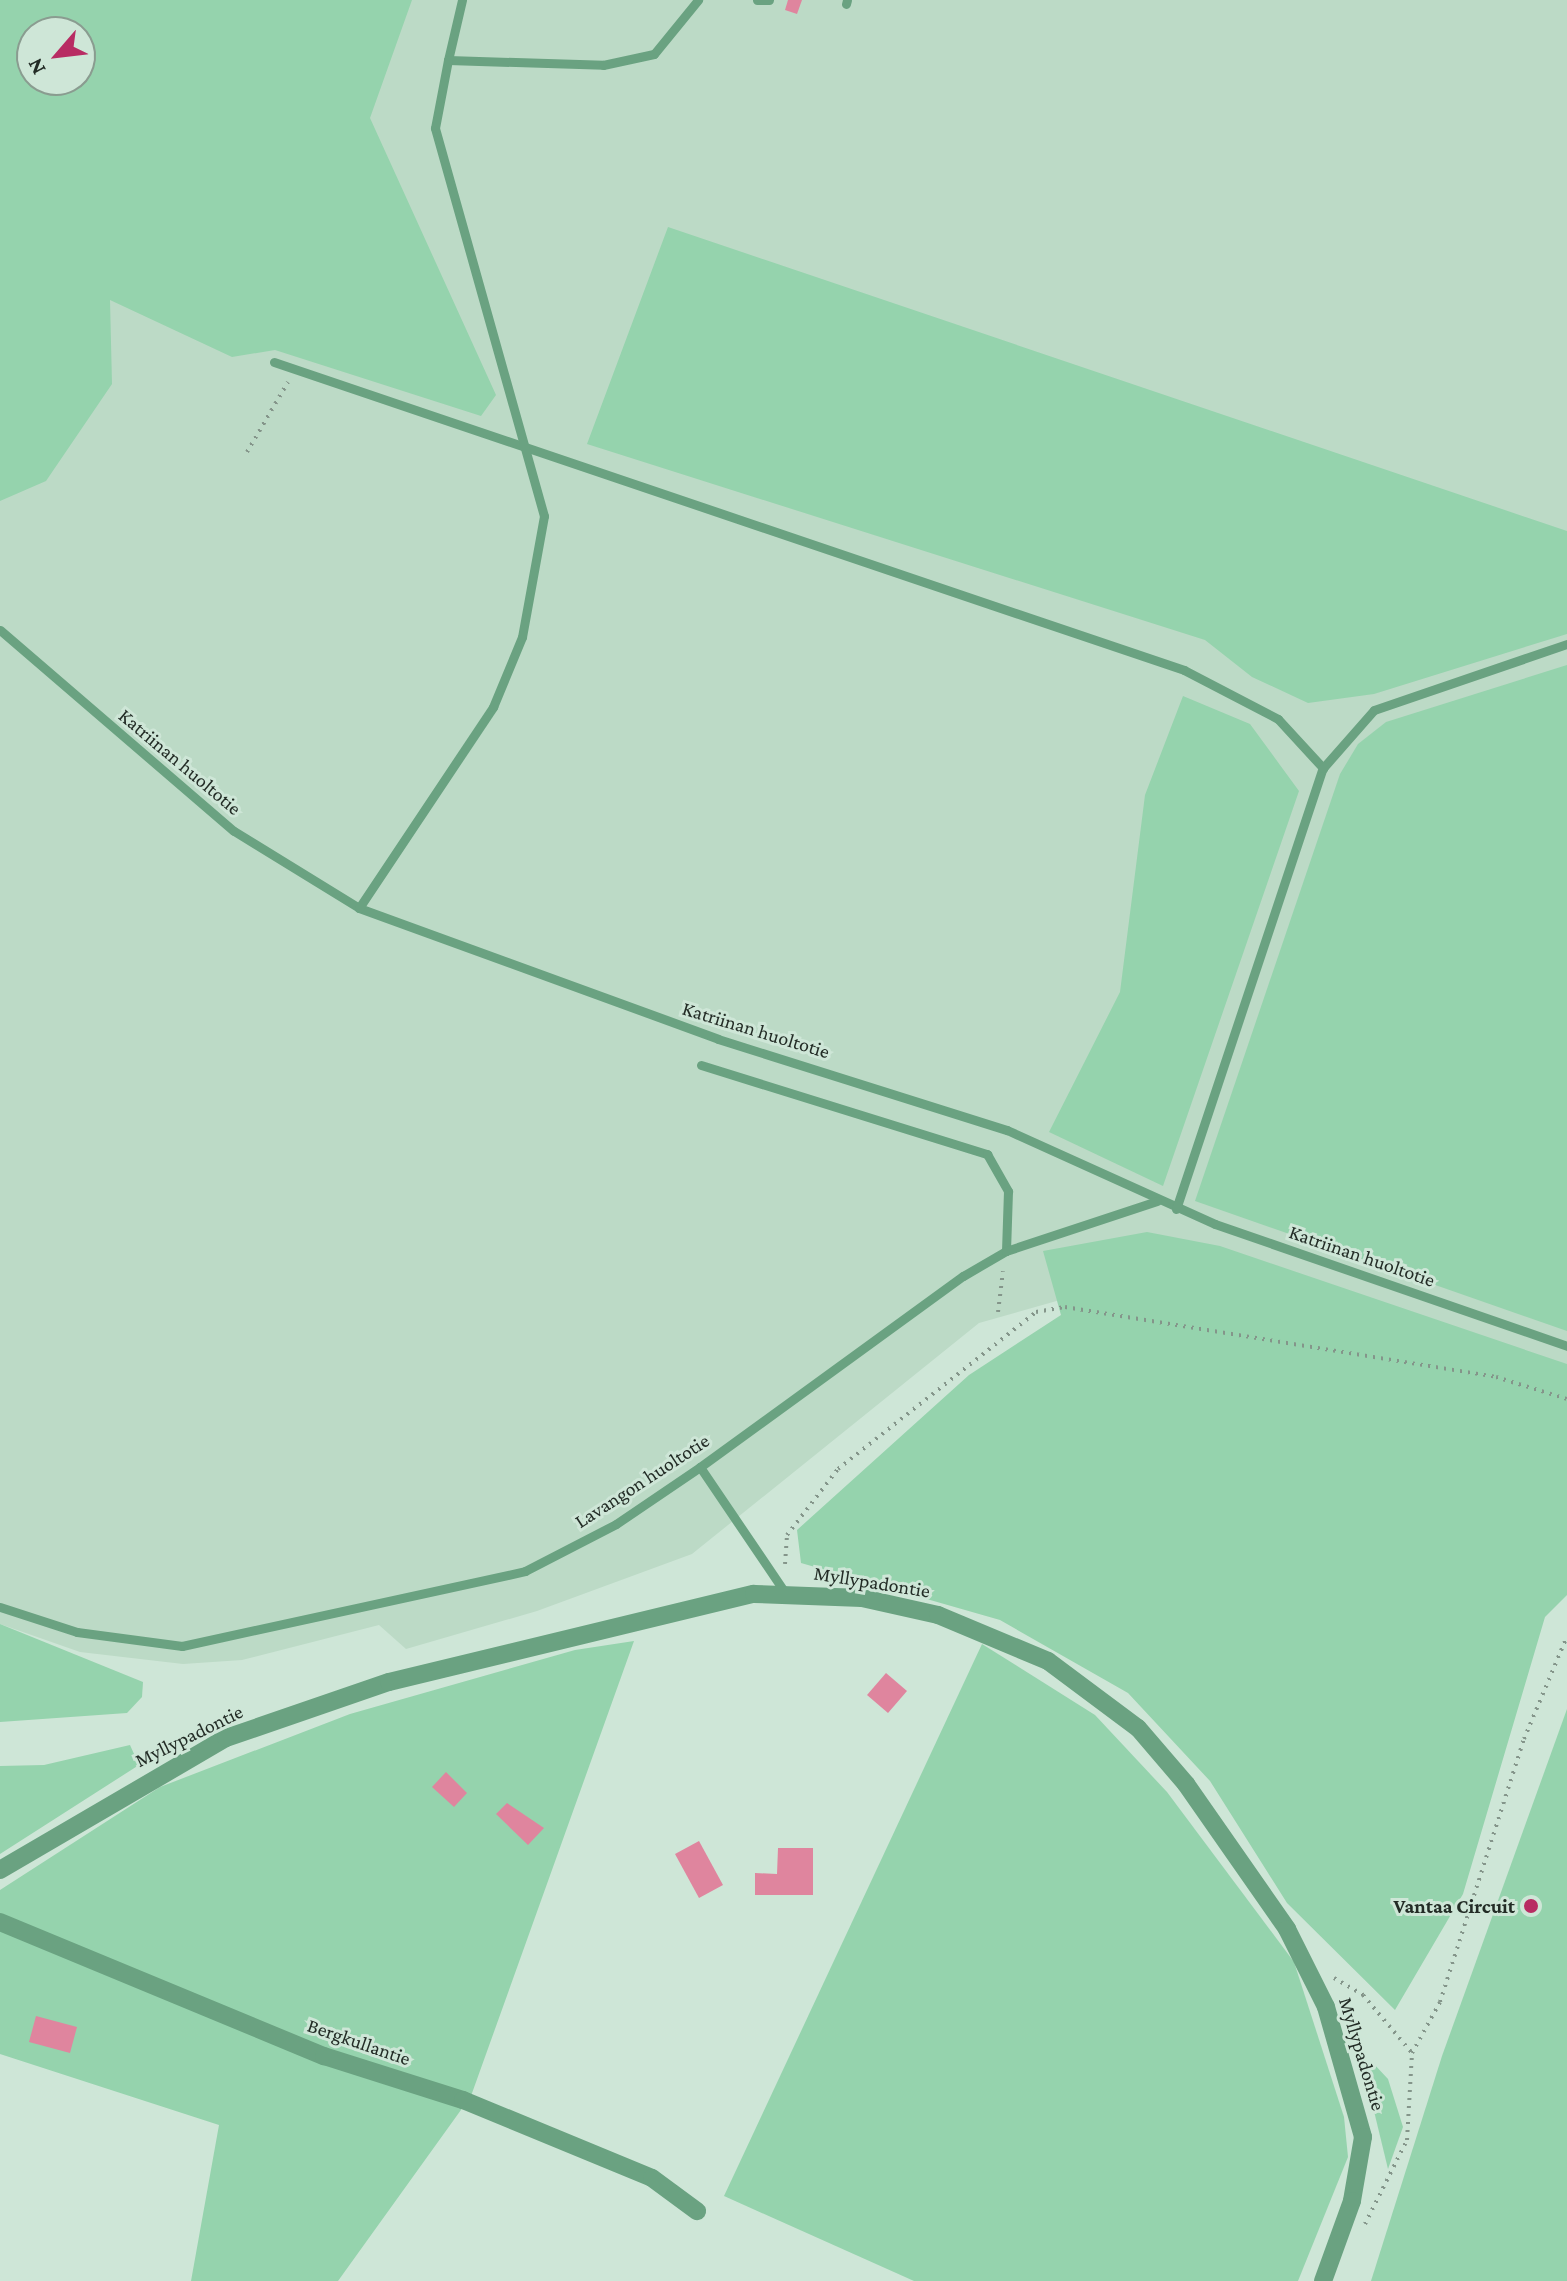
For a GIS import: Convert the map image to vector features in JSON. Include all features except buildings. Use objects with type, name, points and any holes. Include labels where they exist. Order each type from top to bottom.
[{"type":"street","name":"Myllypadontie","points":[[0,1870],[155,1775],[287,1716],[389,1682],[784,1591],[900,1604],[1014,1643],[1082,1683],[1164,1754],[1287,1929],[1326,2007],[1363,2137],[1339,2241],[1323,2281]]},
{"type":"street","name":"Bergkullantie","points":[[0,1922],[324,2056],[463,2100],[652,2178],[697,2211]]},
{"type":"lane","points":[[359,908],[493,707],[522,637],[544,516],[531,450],[435,128],[462,0]]},
{"type":"lane","points":[[448,60],[631,64],[654,54],[698,0]]},
{"type":"lane","points":[[757,0],[769,0]]},
{"type":"lane","points":[[274,362],[1184,670],[1278,719],[1323,768]]},
{"type":"lane","name":"Katriinan huoltotie","points":[[0,630],[234,831],[359,908],[718,1039],[1007,1130],[1176,1209],[1567,1346]]},
{"type":"lane","points":[[1176,1209],[1323,768],[1374,710],[1567,644]]},
{"type":"lane","points":[[701,1065],[987,1154],[1008,1191],[1006,1251]]},
{"type":"lane","name":"Lavangon huoltotie","points":[[0,1607],[77,1632],[182,1646],[525,1571],[616,1524],[700,1467],[846,1354],[1006,1251],[1157,1201]]},
{"type":"lane","points":[[700,1467],[784,1591]]},
{"type":"path","points":[[247,452],[295,370]]},
{"type":"path","points":[[998,1312],[1006,1251]]},
{"type":"path","points":[[787,1535],[838,1469],[1036,1312],[1065,1307],[1496,1377],[1567,1399]]},
{"type":"path","points":[[1339,2241],[1376,2213],[1407,2140],[1412,2053],[1440,2002],[1524,1739],[1567,1636]]},
{"type":"path","points":[[1337,1980],[1363,1995],[1412,2053]]},
{"type":"shaded area","points":[[0,0],[1567,0],[1567,1392],[1496,1370],[1060,1300],[979,1323],[692,1554],[537,1611],[406,1649],[379,1625],[242,1660],[183,1664],[80,1652],[0,1624]]},
{"type":"green space","points":[[0,0],[412,0],[370,118],[496,395],[481,416],[275,350],[232,357],[110,300],[112,384],[46,481],[0,501]]},
{"type":"green space","points":[[668,227],[1567,531],[1567,634],[1374,694],[1308,703],[1252,677],[1205,640],[587,444]]},
{"type":"green space","points":[[1567,665],[1567,1331],[1195,1201],[1340,774],[1358,744],[1386,722]]},
{"type":"green space","points":[[1183,696],[1250,724],[1299,791],[1163,1186],[1049,1132],[1120,992],[1145,795]]},
{"type":"green space","points":[[1147,1232],[1220,1246],[1567,1364],[1567,1595],[1545,1617],[1463,1894],[1395,2010],[1287,1903],[1210,1781],[1128,1693],[1000,1620],[801,1563],[797,1530],[969,1375],[1061,1315],[1043,1251]]},
{"type":"green space","points":[[0,1624],[143,1682],[142,1697],[127,1713],[0,1722]]},
{"type":"green space","points":[[634,1641],[471,2096],[338,2281],[191,2281],[219,2125],[0,2054],[0,1890],[160,1787],[350,1714],[575,1650]]},
{"type":"green space","points":[[982,1644],[1095,1715],[1167,1792],[1294,1962],[1344,2117],[1348,2157],[1298,2281],[914,2281],[724,2196]]},
{"type":"green space","name":"Vantaa Circuit","points":[[1567,1709],[1567,2281],[1371,2281],[1442,2056]]},
{"type":"green space","points":[[130,1745],[139,1765],[0,1854],[0,1766],[44,1765]]},
{"type":"green space","points":[[1373,2063],[1388,2079],[1403,2127],[1388,2169],[1365,2074]]},
{"type":"place","name":"Vantaa Circuit","points":[[1531,1906]]}]
